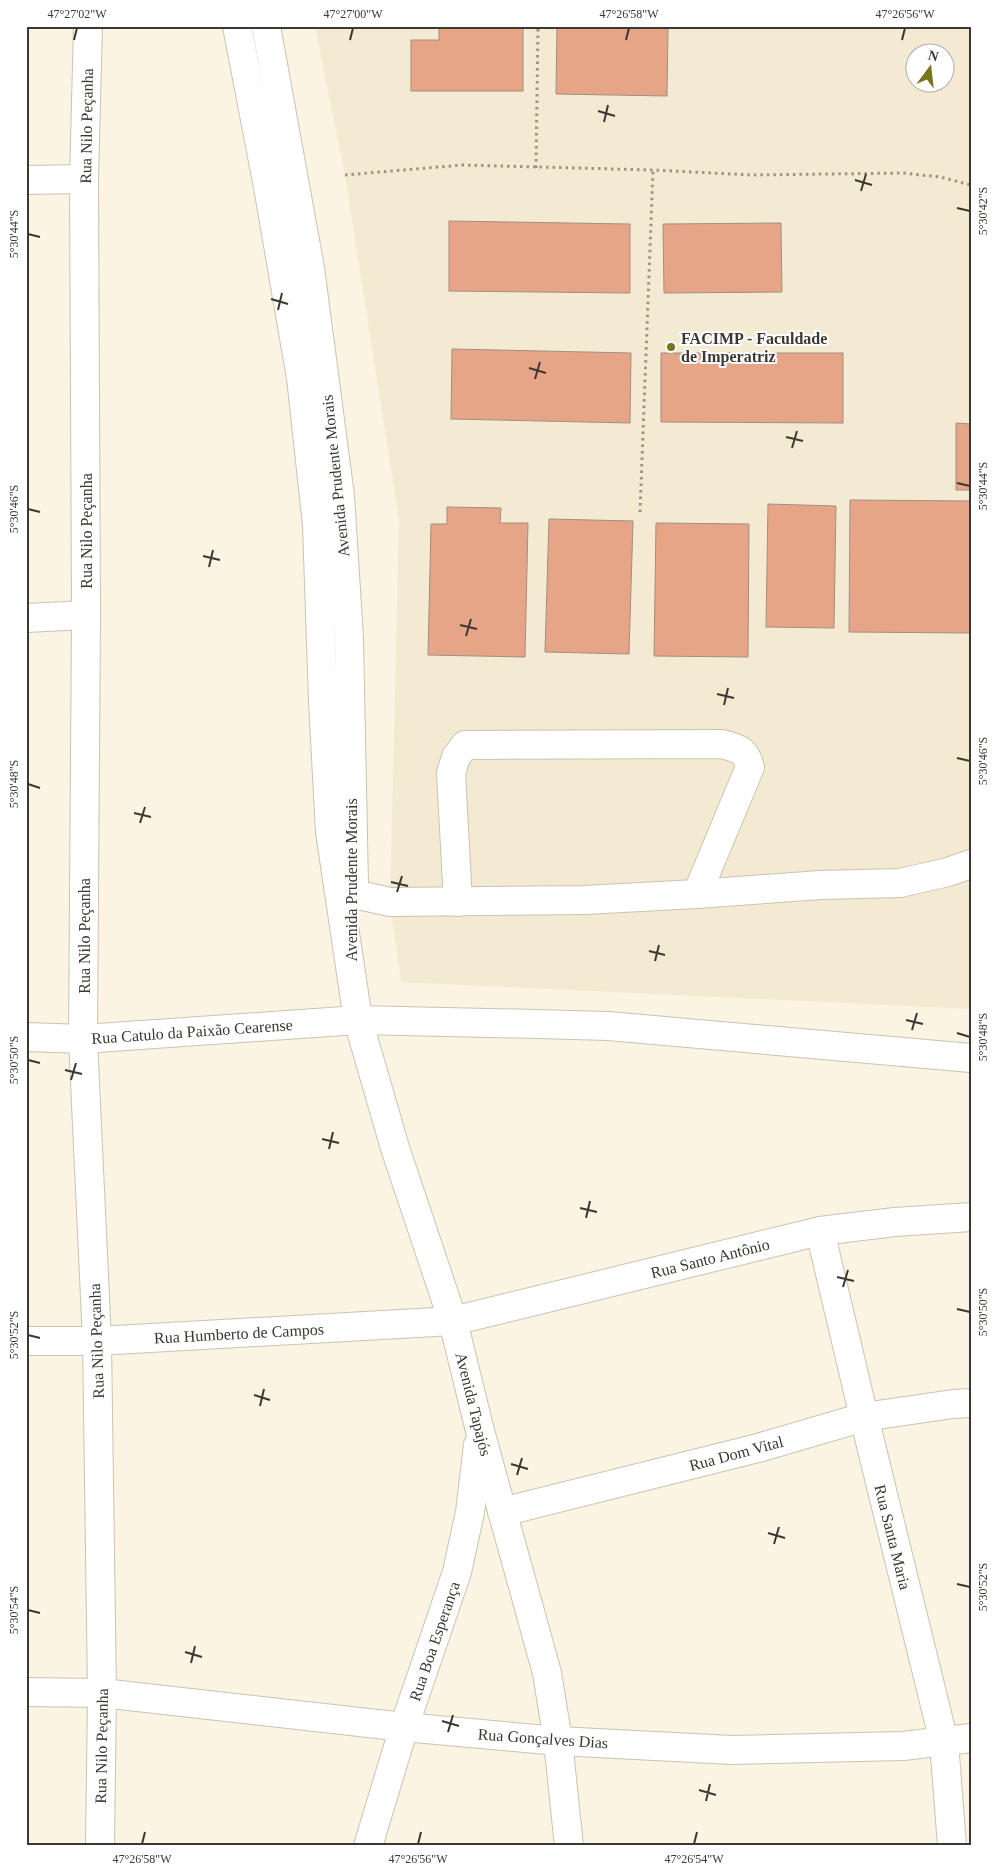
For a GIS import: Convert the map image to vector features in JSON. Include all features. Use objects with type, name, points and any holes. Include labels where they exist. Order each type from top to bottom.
[{"type":"street","name":"Rua Nilo Peçanha","points":[[88,26],[84,179],[86,615],[83,1039],[97,1341],[102,1692],[100,1846]]},
{"type":"street","name":"Avenida Prudente Morais","points":[[236,26],[268,187],[300,378],[317,525],[330,832],[351,969]]},
{"type":"street","name":"Avenida Prudente Morais","points":[[266,26],[310,268],[340,496],[348,638],[354,894],[351,969]]},
{"type":"street","points":[[26,180],[84,179]]},
{"type":"street","points":[[26,618],[86,615]]},
{"type":"street","points":[[458,902],[451,773],[456,757],[465,745],[722,744],[741,749],[748,758],[750,767],[698,894]]},
{"type":"street","points":[[354,894],[390,902],[585,900],[820,885],[900,884],[971,864]]},
{"type":"street","name":"Avenida Tapajós","points":[[351,969],[358,1020],[395,1148],[453,1321],[480,1431],[547,1673],[558,1741],[569,1846]]},
{"type":"street","name":"Rua Catulo da Paixão Cearense","points":[[26,1037],[83,1039],[358,1020],[608,1026],[971,1058]]},
{"type":"street","name":"Rua Santo Antônio","points":[[453,1321],[820,1231],[895,1222],[971,1216]]},
{"type":"street","name":"Rua Santa Maria","points":[[820,1231],[944,1742],[952,1846]]},
{"type":"street","name":"Rua Humberto de Campos","points":[[26,1341],[97,1341],[453,1321]]},
{"type":"street","name":"Rua Dom Vital","points":[[502,1512],[758,1448],[864,1418],[953,1404],[971,1403]]},
{"type":"street","name":"Rua Boa Esperança","points":[[368,1846],[404,1727],[457,1572],[470,1512],[480,1431]]},
{"type":"street","name":"Rua Gonçalves Dias","points":[[26,1692],[102,1692],[404,1727],[558,1741],[732,1750],[903,1746],[971,1738]]},
{"type":"path","points":[[536,168],[538,26]]},
{"type":"path","points":[[345,175],[462,164],[752,175],[903,173],[940,177],[971,185]]},
{"type":"path","points":[[640,512],[653,170]]},
{"type":"shaded area","name":"FACIMP - Faculdade de Imperatriz","points":[[315,26],[971,26],[971,1009],[401,982],[390,902],[399,520],[345,175]]},
{"type":"building","points":[[439,26],[523,26],[523,91],[411,91],[411,40],[439,40]]},
{"type":"building","points":[[557,26],[668,28],[667,96],[556,94]]},
{"type":"building","points":[[449,221],[630,224],[630,293],[449,291]]},
{"type":"building","points":[[781,223],[782,292],[664,293],[663,224]]},
{"type":"building","points":[[452,349],[631,353],[630,423],[451,419]]},
{"type":"building","points":[[661,353],[843,353],[843,423],[661,422]]},
{"type":"building","points":[[956,423],[971,424],[971,490],[956,490]]},
{"type":"building","points":[[850,500],[971,501],[971,633],[849,632]]},
{"type":"building","points":[[768,504],[836,506],[834,628],[766,627]]},
{"type":"building","points":[[447,507],[501,508],[500,523],[528,523],[525,657],[428,655],[431,524],[447,524]]},
{"type":"building","points":[[549,519],[633,521],[629,654],[545,652]]},
{"type":"building","points":[[656,523],[749,524],[748,657],[654,656]]},
{"type":"place","name":"FACIMP - Faculdade de Imperatriz","points":[[671,347]]}]
